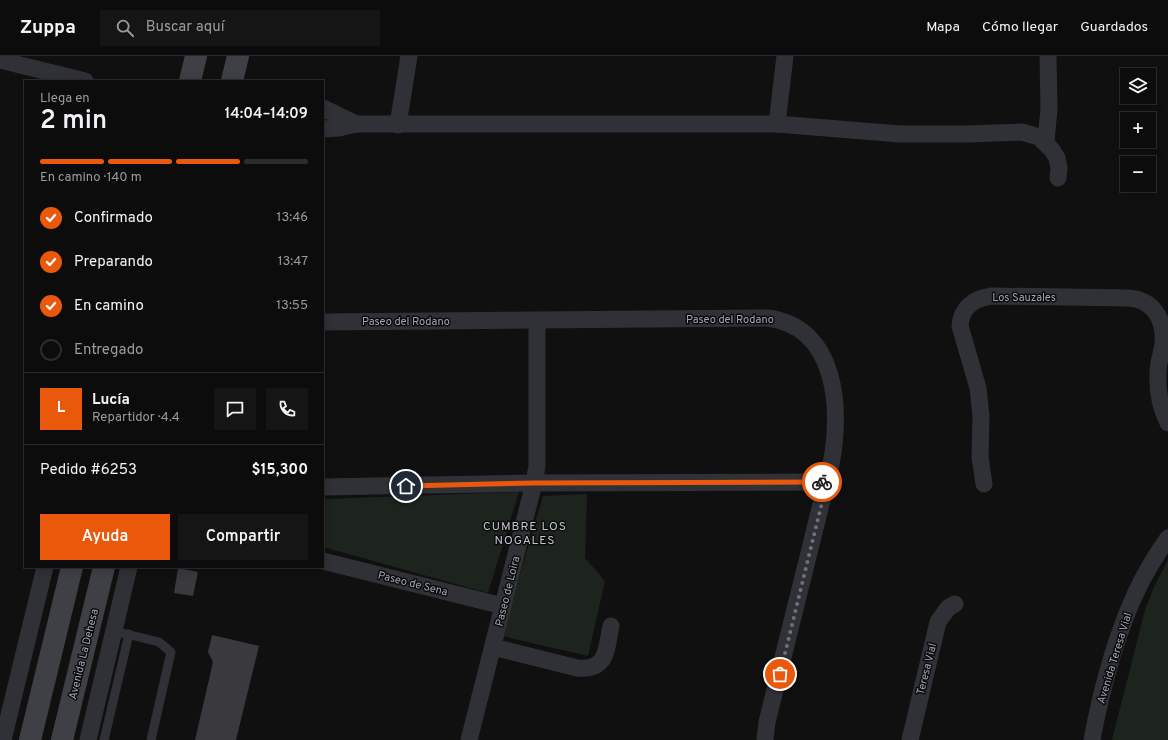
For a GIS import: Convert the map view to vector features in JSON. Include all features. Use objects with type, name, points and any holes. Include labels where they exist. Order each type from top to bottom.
[{"type":"street","points":[[190,80],[196,56]]},
{"type":"street","points":[[398,125],[409,56]]},
{"type":"street","points":[[777,124],[784,56]]},
{"type":"street","points":[[1046,142],[1049,108],[1048,56]]},
{"type":"street","points":[[0,60],[81,80]]},
{"type":"street","points":[[324,108],[356,124]]},
{"type":"street","points":[[324,129],[339,128],[356,124],[777,124],[900,134],[1011,132],[1031,134],[1046,142],[1056,158],[1059,168],[1058,178]]},
{"type":"street","name":"Los Sauzales","points":[[984,484],[980,457],[981,416],[978,388],[960,326],[963,312],[973,301],[992,296],[1137,299],[1145,302],[1157,313],[1162,330],[1165,350],[1158,371],[1158,385],[1163,411],[1168,423]]},
{"type":"street","name":"Paseo del Rodano","points":[[324,322],[767,318],[789,322],[808,335],[821,355],[832,382],[835,397],[837,430],[827,482],[768,722],[765,740]]},
{"type":"street","name":"Paseo de Loira","points":[[469,740],[534,483],[538,447],[537,321]]},
{"type":"street","points":[[324,487],[534,483],[827,482]]},
{"type":"street","name":"Avenida Teresa Vial","points":[[1092,740],[1110,667],[1127,614],[1141,582],[1168,538]]},
{"type":"street","name":"Paseo de Sena","points":[[324,561],[503,606]]},
{"type":"street","points":[[3,740],[45,568]]},
{"type":"street","points":[[30,740],[72,568]]},
{"type":"street","name":"Avenida La Dehesa","points":[[62,740],[104,568]]},
{"type":"street","points":[[91,739],[121,633],[129,568]]},
{"type":"street","name":"Teresa Vial","points":[[910,740],[938,622],[943,614],[955,604]]},
{"type":"street","points":[[493,647],[577,668],[590,668],[595,667],[603,659],[611,626]]},
{"type":"lane","points":[[121,633],[159,642],[171,652],[151,740]]},
{"type":"shaded area","points":[[519,492],[488,593],[324,547],[324,499]]},
{"type":"shaded area","points":[[587,494],[585,558],[605,581],[588,656],[502,636],[543,496]]},
{"type":"shaded area","points":[[1168,560],[1168,740],[1112,740],[1145,610],[1154,587]]},
{"type":"building","points":[[178,568],[198,572],[193,596],[174,593]]},
{"type":"building","points":[[212,635],[259,646],[236,740],[195,740],[213,662],[208,652]]},
{"type":"way so far","points":[[780,674],[827,482],[822,482]]},
{"type":"district","name":"CUMBRE LOS NOGALES","points":[[525,533]]},
{"type":"route","points":[[406,486],[534,483],[822,482]]}]
